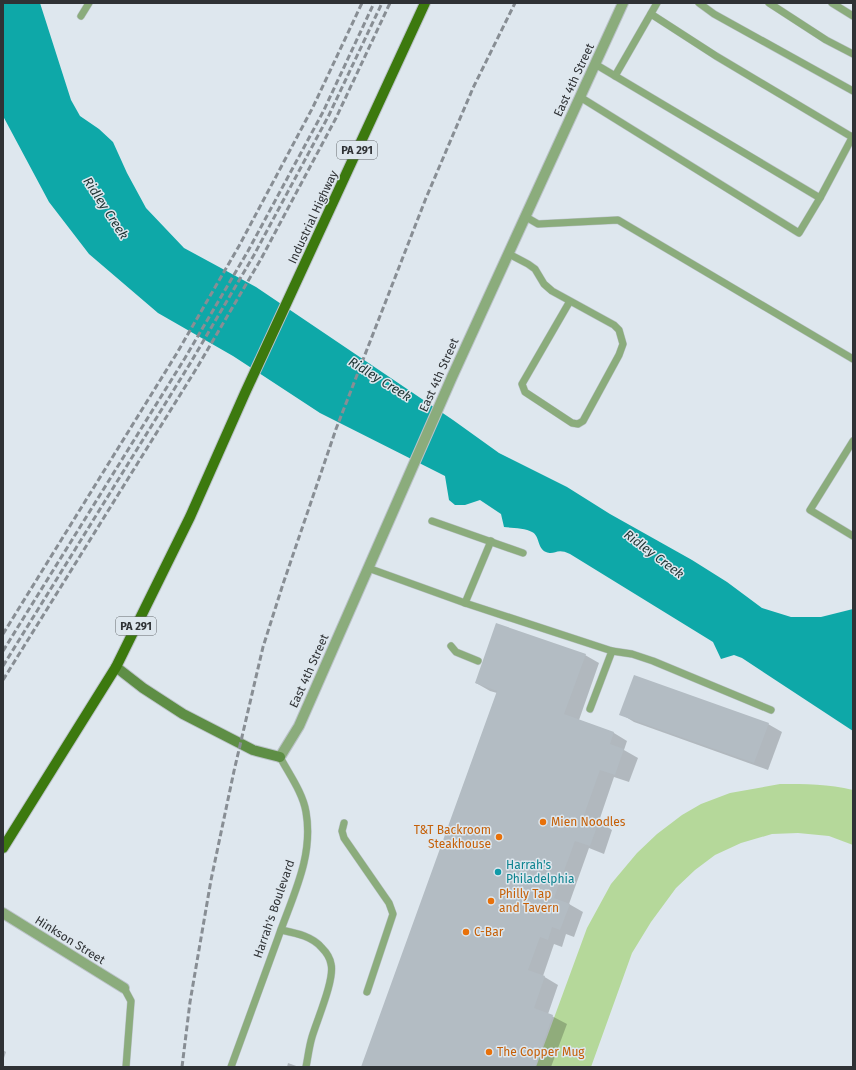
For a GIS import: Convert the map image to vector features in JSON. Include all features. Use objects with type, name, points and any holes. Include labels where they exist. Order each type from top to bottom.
[{"type":"main road","name":"Industrial Highway","points":[[116,667],[190,518],[245,393],[425,3]]},
{"type":"main road","name":"PA 291","points":[[3,848],[116,667]]},
{"type":"street","name":"East 4th Street","points":[[280,757],[299,726],[452,377],[623,3]]},
{"type":"street","points":[[116,667],[143,688],[183,714],[253,750],[280,757]]},
{"type":"street","name":"Hinkson Street","points":[[3,913],[124,988]]},
{"type":"lane","points":[[81,16],[90,3]]},
{"type":"lane","points":[[615,76],[657,3]]},
{"type":"lane","points":[[700,3],[714,14],[853,91]]},
{"type":"lane","points":[[769,3],[826,40],[853,54]]},
{"type":"lane","points":[[832,3],[853,16]]},
{"type":"lane","points":[[580,97],[799,233],[853,137],[716,56],[651,14]]},
{"type":"lane","points":[[595,64],[820,198]]},
{"type":"lane","points":[[526,216],[538,224],[618,220],[853,359]]},
{"type":"lane","points":[[509,254],[536,269],[549,289],[614,325],[619,330],[623,344],[619,354],[583,421],[578,424],[572,423],[525,392],[522,384],[570,301]]},
{"type":"lane","points":[[853,441],[810,510],[853,536]]},
{"type":"lane","points":[[432,521],[523,553]]},
{"type":"lane","points":[[465,603],[491,541]]},
{"type":"lane","points":[[368,568],[465,603],[612,651],[632,654],[653,661],[771,710]]},
{"type":"lane","points":[[451,646],[456,652],[478,661]]},
{"type":"lane","points":[[590,709],[612,651]]},
{"type":"lane","name":"Harrah's Boulevard","points":[[231,1067],[298,885],[307,850],[309,831],[306,810],[300,792],[280,757]]},
{"type":"lane","points":[[344,823],[342,831],[344,838],[389,903],[393,914],[367,992]]},
{"type":"lane","points":[[281,930],[300,935],[314,941],[322,948],[331,964],[329,984],[308,1050],[306,1067]]},
{"type":"lane","points":[[124,988],[131,1001],[126,1067]]},
{"type":"green space","points":[[780,784],[826,785],[853,790],[853,845],[829,836],[798,833],[772,834],[741,843],[715,855],[695,870],[676,888],[651,922],[632,953],[591,1067],[536,1067],[587,928],[611,884],[637,853],[657,834],[682,815],[701,804],[730,793]]},
{"type":"water","name":"Ridley Creek","points":[[3,3],[40,3],[71,100],[80,116],[99,129],[113,142],[127,173],[146,208],[184,248],[256,287],[453,420],[499,453],[567,487],[610,514],[692,560],[727,582],[762,608],[791,617],[821,617],[853,609],[853,731],[742,658],[734,655],[721,659],[713,642],[570,554],[562,551],[552,553],[546,552],[541,548],[535,534],[532,532],[504,527],[501,514],[480,500],[465,505],[455,505],[449,500],[445,476],[320,413],[233,356],[158,313],[89,254],[49,202],[3,116]]},
{"type":"building","name":"Harrah's Philadelphia","points":[[496,623],[586,654],[564,714],[614,732],[610,744],[624,749],[615,775],[600,770],[584,815],[599,821],[590,846],[575,841],[554,898],[570,904],[560,930],[552,927],[548,940],[540,937],[528,970],[545,976],[534,1008],[553,1015],[535,1067],[361,1067],[497,691],[475,683]]},
{"type":"building","points":[[634,675],[769,723],[754,763],[619,715]]},
{"type":"railway","points":[[3,634],[177,353],[239,246],[313,107],[362,3]]},
{"type":"railway","points":[[3,651],[185,358],[248,251],[323,112],[374,3]]},
{"type":"railway","points":[[3,666],[191,362],[254,255],[329,115],[382,3]]},
{"type":"railway","points":[[3,680],[198,366],[261,259],[336,118],[390,3]]},
{"type":"railway","points":[[182,1067],[190,1002],[211,880],[234,771],[263,647],[336,429],[426,198],[473,88],[515,3]]},
{"type":"place","name":"Mien Noodles","points":[[543,822]]},
{"type":"place","name":"T&T Backroom Steakhouse","points":[[499,837]]},
{"type":"place","name":"Harrah's Philadelphia","points":[[498,872]]},
{"type":"place","name":"Philly Tap and Tavern","points":[[491,901]]},
{"type":"place","name":"C-Bar","points":[[466,932]]},
{"type":"place","name":"The Copper Mug","points":[[489,1052]]}]
